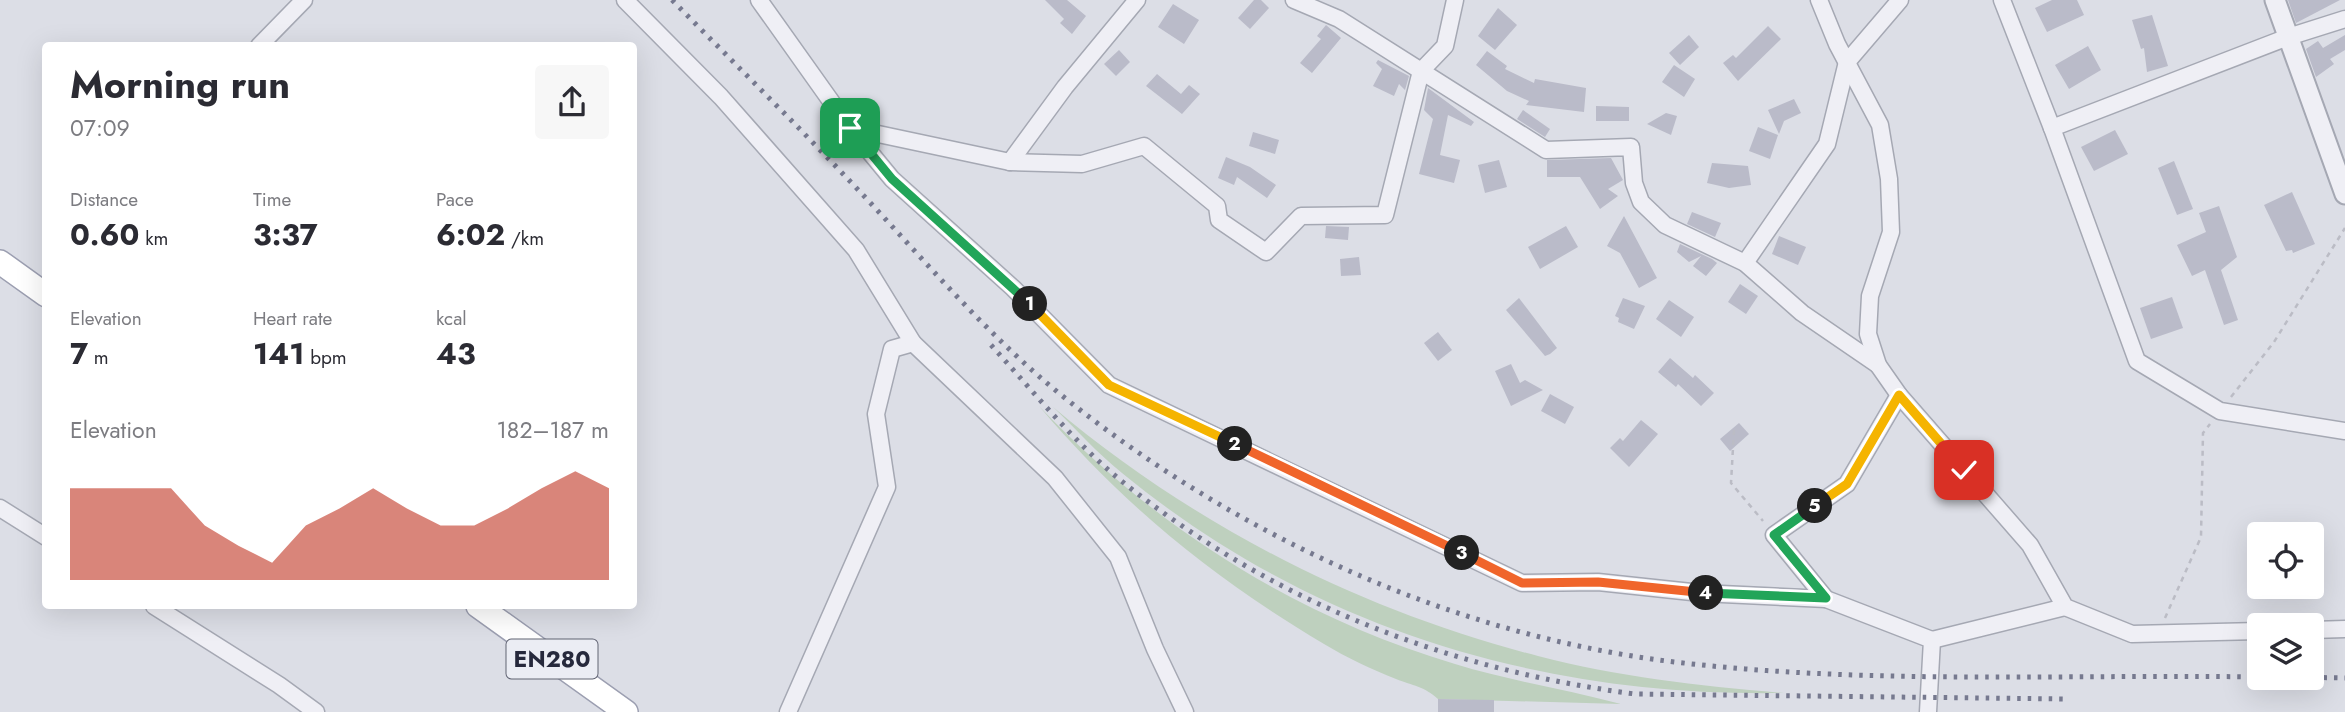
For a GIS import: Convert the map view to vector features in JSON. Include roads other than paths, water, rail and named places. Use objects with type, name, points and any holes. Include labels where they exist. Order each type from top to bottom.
[{"type":"main road","points":[[0,262],[42,292]]},
{"type":"main road","name":"EN280","points":[[482,609],[626,712]]},
{"type":"street","points":[[263,42],[304,0]]},
{"type":"street","points":[[625,0],[721,97],[856,250],[913,343],[1055,478],[1118,557],[1154,649],[1185,712]]},
{"type":"street","points":[[758,0],[850,128],[892,179],[1013,288],[1109,385],[1522,583],[1598,582],[1701,593],[1826,598],[1932,640],[2065,607],[2132,634],[2247,631]]},
{"type":"street","points":[[1010,162],[1065,87],[1138,0]]},
{"type":"street","points":[[1294,0],[1339,19],[1546,150],[1631,147],[1634,183],[1641,202],[1665,225],[1745,263],[1802,313],[1878,365]]},
{"type":"street","points":[[850,128],[1010,162],[1082,164],[1144,146],[1217,206],[1219,220],[1266,252],[1301,216],[1385,215],[1421,71],[1445,46],[1455,0]]},
{"type":"street","points":[[1819,0],[1880,125],[1889,179],[1891,232],[1870,296],[1868,334],[1878,365],[1899,395],[2030,545],[2065,607]]},
{"type":"street","points":[[1745,263],[1827,144],[1847,62],[1900,0]]},
{"type":"street","points":[[2003,0],[2137,361],[2220,411],[2284,424],[2345,431]]},
{"type":"street","points":[[2274,0],[2345,194]]},
{"type":"street","points":[[2052,128],[2288,37],[2345,19]]},
{"type":"street","points":[[788,712],[887,487],[876,414],[892,349],[913,343]]},
{"type":"street","points":[[1826,598],[1774,535],[1847,484],[1899,395]]},
{"type":"street","points":[[0,508],[42,534]]},
{"type":"street","points":[[159,609],[279,685],[316,712]]},
{"type":"street","points":[[2324,630],[2345,629]]},
{"type":"street","points":[[1928,712],[1932,640]]},
{"type":"railway","points":[[672,0],[824,154],[981,322],[1039,376],[1137,451],[1207,497],[1280,538],[1355,574],[1512,630],[1593,649],[1675,662],[1820,674],[1893,676],[2247,677]]},
{"type":"railway","points":[[991,345],[1085,448],[1119,479],[1177,522],[1236,561],[1298,594],[1362,623],[1428,647],[1495,667],[1564,683],[1635,694],[2067,699]]},
{"type":"railway","points":[[2324,678],[2345,678]]}]
